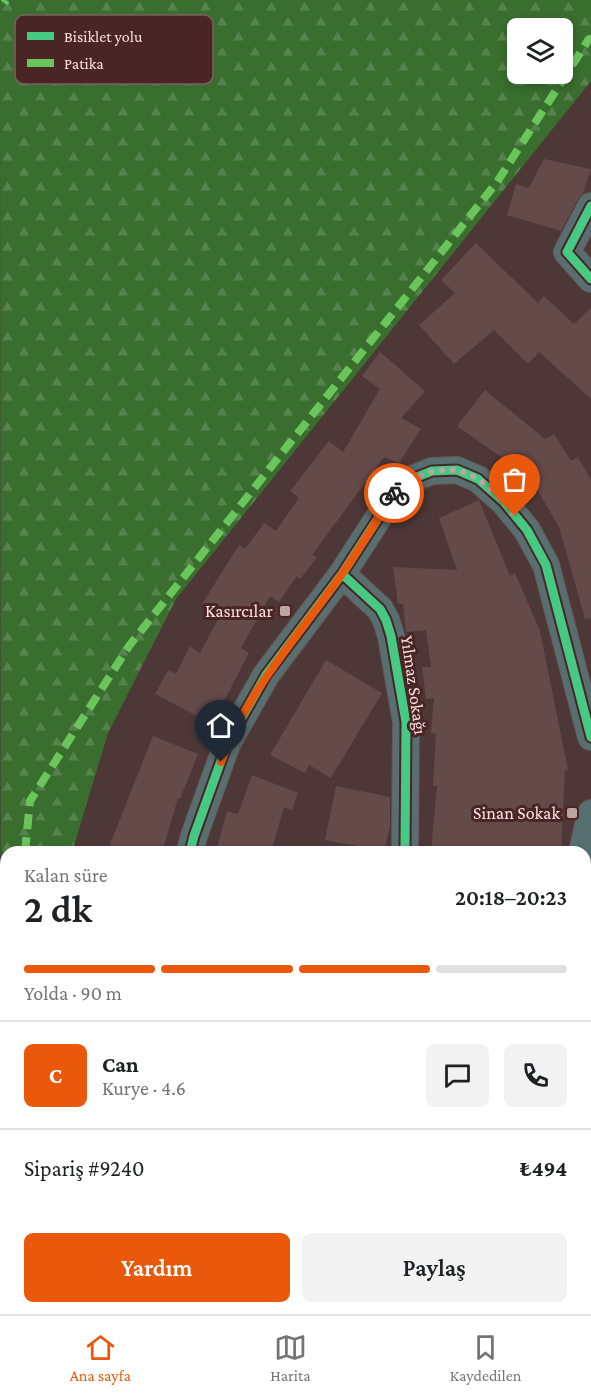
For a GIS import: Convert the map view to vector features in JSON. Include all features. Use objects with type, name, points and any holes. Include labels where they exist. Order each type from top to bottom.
[{"type":"street","points":[[591,206],[567,252],[591,279]]},
{"type":"street","points":[[192,846],[227,744],[266,675],[342,574],[395,492],[412,479],[432,471],[457,470],[478,478],[504,502],[527,530],[546,565],[591,737]]},
{"type":"street","name":"Yılmaz Sokağı","points":[[342,574],[380,609],[391,636],[406,722],[405,846]]},
{"type":"street","points":[[583,846],[591,813]]},
{"type":"green space","points":[[0,0],[591,0],[591,81],[176,599],[108,733],[74,846],[1,846]]},
{"type":"building","points":[[544,159],[591,169],[583,193],[561,231],[507,215],[516,184],[529,188]]},
{"type":"building","points":[[476,243],[538,303],[544,296],[574,324],[591,308],[591,399],[539,352],[528,364],[494,330],[454,364],[419,325],[455,293],[441,280]]},
{"type":"building","points":[[380,352],[425,391],[401,418],[421,429],[399,463],[384,457],[312,555],[317,557],[300,579],[297,576],[279,602],[270,596],[241,648],[249,653],[212,724],[155,694],[168,670],[176,674],[190,646],[200,653],[220,616],[202,604],[239,545],[245,549],[264,523],[276,531],[299,498],[290,491],[329,441],[343,452],[380,389],[362,376]]},
{"type":"building","points":[[485,390],[545,439],[554,434],[571,461],[578,457],[591,480],[591,618],[585,619],[559,527],[534,484],[526,488],[514,466],[457,426]]},
{"type":"building","points":[[479,500],[510,576],[515,573],[540,631],[568,770],[565,770],[561,846],[432,846],[437,786],[433,786],[436,734],[431,733],[434,698],[426,699],[422,667],[431,667],[426,630],[406,632],[403,604],[398,604],[393,567],[457,570],[439,518]]},
{"type":"building","points":[[326,660],[382,693],[331,778],[309,765],[305,773],[270,755]]},
{"type":"building","points":[[153,736],[198,754],[180,799],[178,798],[164,846],[109,846]]},
{"type":"building","points":[[252,775],[298,793],[292,810],[284,807],[273,846],[218,846],[227,811],[238,814]]},
{"type":"building","points":[[336,786],[390,797],[390,826],[385,846],[357,846],[325,840]]},
{"type":"marked path","points":[[26,846],[30,801],[129,646],[497,182],[591,39]]},
{"type":"cycle path","points":[[591,206],[567,252],[591,279]]},
{"type":"cycle path","points":[[192,846],[227,744],[266,675],[342,574],[395,492],[412,479],[432,471],[457,470],[478,479],[504,502],[527,530],[546,565],[591,737]]},
{"type":"cycle path","points":[[342,574],[380,609],[391,636],[406,722],[405,846]]},
{"type":"way so far","points":[[394,493],[412,479],[432,471],[457,470],[478,478],[504,502],[515,516]]},
{"type":"place","name":"Kasırcılar","points":[[285,611]]},
{"type":"place","name":"Sinan Sokak","points":[[572,813]]},
{"type":"route","points":[[221,762],[227,744],[266,675],[342,574],[394,493]]}]
